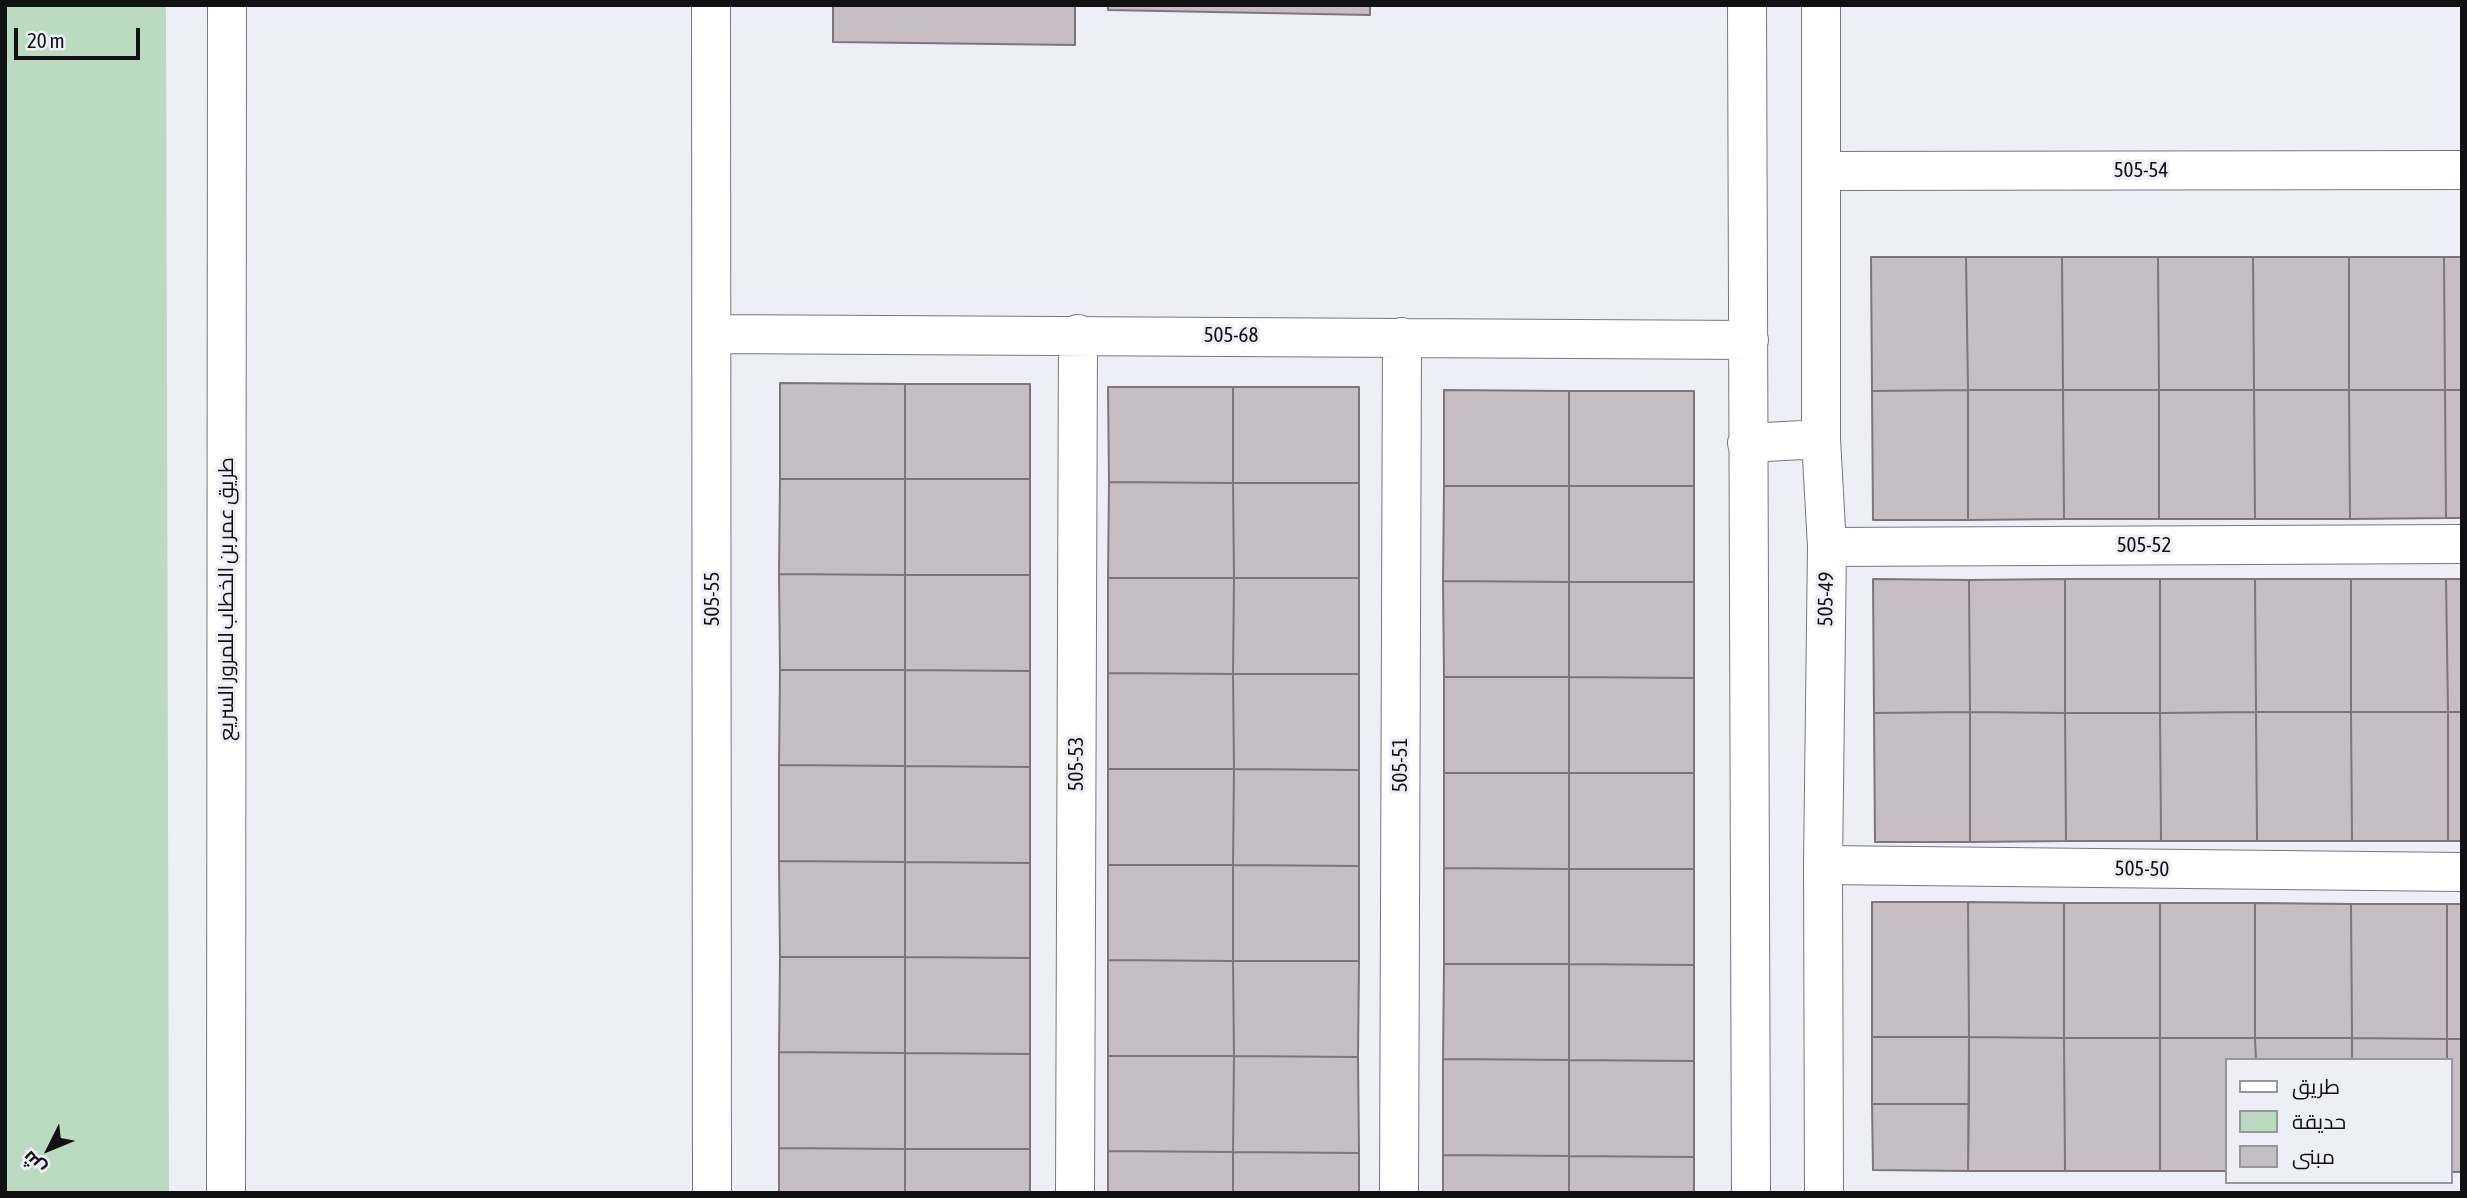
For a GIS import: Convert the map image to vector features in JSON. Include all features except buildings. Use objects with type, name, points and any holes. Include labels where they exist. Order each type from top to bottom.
[{"type":"main road","name":"طريق عمر بن الخطاب للمرور السريع","points":[[226,1193],[227,5]]},
{"type":"main road","name":"505-55","points":[[711,5],[712,1193]]},
{"type":"main road","points":[[1747,5],[1751,1193]]},
{"type":"main road","name":"505-49","points":[[1821,5],[1821,439],[1827,547],[1823,865],[1824,1193]]},
{"type":"main road","name":"505-54","points":[[1821,171],[2462,170]]},
{"type":"main road","name":"505-68","points":[[712,334],[1078,334],[1749,340]]},
{"type":"main road","name":"505-53","points":[[1075,1193],[1078,334]]},
{"type":"main road","name":"505-51","points":[[1399,1193],[1402,337]]},
{"type":"main road","points":[[1747,443],[1821,439]]},
{"type":"main road","name":"505-52","points":[[1827,547],[2462,544]]},
{"type":"main road","name":"505-50","points":[[1823,865],[2462,872]]},
{"type":"green space","points":[[5,5],[166,5],[169,1193],[5,1193]]}]
